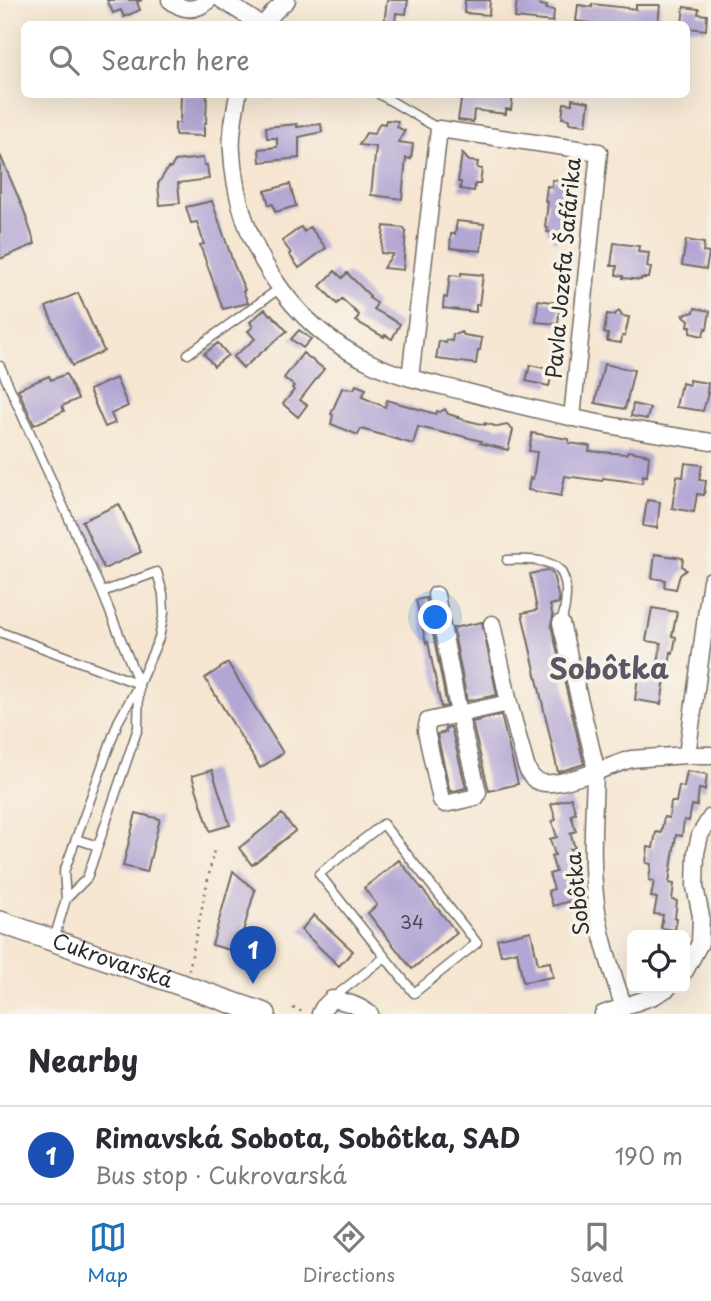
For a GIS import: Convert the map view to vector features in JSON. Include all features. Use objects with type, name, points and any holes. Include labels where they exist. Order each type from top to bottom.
[{"type":"main road","name":"Cukrovarská","points":[[0,922],[265,1014]]},
{"type":"street","points":[[170,0],[180,8],[195,9],[208,0]]},
{"type":"street","points":[[222,0],[257,21]]},
{"type":"street","points":[[265,21],[287,0]]},
{"type":"street","points":[[238,98],[231,151],[238,196],[250,234],[262,261],[280,288],[323,334],[372,364],[410,378],[572,418],[711,442]]},
{"type":"street","points":[[410,378],[439,130]]},
{"type":"street","name":"Pavla Jozefa Šafárika","points":[[439,130],[599,152],[572,418]]},
{"type":"street","points":[[687,755],[708,622],[711,580]]},
{"type":"street","points":[[436,595],[459,715],[478,792],[476,797],[446,804],[441,800],[426,731],[428,722],[459,715],[509,703]]},
{"type":"street","name":"Sobôtka","points":[[561,623],[594,760],[592,866],[596,904],[603,941],[624,1008]]},
{"type":"street","points":[[492,624],[526,766],[535,780],[549,784],[631,759],[711,755]]},
{"type":"street","points":[[690,962],[700,943],[701,916],[695,887],[696,853],[700,835],[711,817]]},
{"type":"street","points":[[603,1014],[659,993]]},
{"type":"street","points":[[320,1014],[332,999],[354,1004],[370,1014]]},
{"type":"lane","points":[[386,98],[439,130]]},
{"type":"lane","points":[[188,354],[280,288]]},
{"type":"lane","points":[[0,366],[102,592],[139,684],[138,728],[88,878],[66,899]]},
{"type":"lane","points":[[507,560],[552,564],[560,570],[566,587],[566,605],[561,623]]},
{"type":"lane","points":[[54,939],[66,899],[64,872],[118,722],[139,684],[159,638],[164,612],[163,594],[157,572],[102,592]]},
{"type":"lane","points":[[0,632],[139,684]]},
{"type":"lane","points":[[383,824],[477,943],[414,993],[385,957],[319,874],[383,824]]},
{"type":"lane","points":[[76,839],[98,846]]},
{"type":"lane","points":[[332,999],[385,957]]},
{"type":"path","points":[[184,985],[190,968],[214,849]]},
{"type":"path","points":[[293,1008],[308,1014]]},
{"type":"building","points":[[107,0],[142,0],[137,2],[140,10],[124,17],[121,10],[113,13]]},
{"type":"building","points":[[387,0],[408,0],[406,14],[396,13],[395,21],[384,21]]},
{"type":"building","points":[[465,0],[490,0],[489,15],[464,13]]},
{"type":"building","points":[[517,0],[540,0],[540,5],[554,10],[553,21],[515,18]]},
{"type":"building","points":[[592,4],[636,9],[636,5],[660,5],[658,21],[576,21],[578,5],[592,7]]},
{"type":"building","points":[[684,7],[699,9],[698,14],[707,15],[706,30],[690,28],[690,21],[682,21]]},
{"type":"building","points":[[181,98],[207,98],[204,136],[175,135],[175,123],[180,123]]},
{"type":"building","points":[[461,98],[512,98],[511,110],[506,109],[506,114],[474,110],[473,122],[458,120]]},
{"type":"building","points":[[572,99],[589,102],[586,125],[569,123],[569,119],[562,118],[564,103],[572,104]]},
{"type":"building","points":[[386,120],[398,121],[397,127],[405,131],[398,142],[413,144],[411,159],[406,158],[402,199],[371,195],[376,147],[359,145],[366,133],[374,134],[380,123],[385,124]]},
{"type":"building","points":[[297,124],[297,127],[321,124],[322,132],[299,137],[299,158],[260,162],[259,149],[277,147],[277,138],[267,138],[266,127]]},
{"type":"building","points":[[462,153],[469,161],[478,162],[477,168],[482,169],[480,184],[475,184],[474,191],[460,189],[461,182],[458,182]]},
{"type":"building","points":[[0,155],[35,244],[0,259]]},
{"type":"building","points":[[203,158],[209,179],[178,183],[180,203],[160,205],[158,184],[168,168],[171,168],[175,161]]},
{"type":"building","points":[[552,180],[566,181],[565,193],[571,193],[567,241],[552,240],[553,233],[547,232],[548,228],[545,227],[547,186],[552,187]]},
{"type":"building","points":[[290,184],[296,206],[275,212],[273,204],[269,205],[265,191]]},
{"type":"building","points":[[212,201],[248,303],[223,309],[200,245],[204,244],[197,222],[191,223],[186,207]]},
{"type":"building","points":[[457,221],[484,224],[481,251],[450,248],[451,234],[455,234]]},
{"type":"building","points":[[384,226],[404,228],[406,232],[403,270],[383,268],[393,254],[381,253]]},
{"type":"building","points":[[301,227],[304,232],[310,227],[326,248],[299,268],[282,241]]},
{"type":"building","points":[[686,240],[704,243],[703,252],[709,253],[706,269],[682,265]]},
{"type":"building","points":[[614,243],[639,246],[638,252],[649,253],[649,278],[641,280],[616,275],[617,266],[611,266]]},
{"type":"building","points":[[335,271],[342,278],[347,273],[369,298],[377,303],[374,309],[400,324],[392,339],[356,321],[359,315],[342,299],[337,304],[320,286]]},
{"type":"building","points":[[461,273],[483,275],[476,312],[443,308],[450,275],[461,276]]},
{"type":"building","points":[[78,293],[104,351],[72,366],[46,307]]},
{"type":"building","points":[[538,300],[560,303],[558,324],[536,322]]},
{"type":"building","points":[[695,308],[710,311],[703,336],[690,333],[689,320],[683,315],[694,312]]},
{"type":"building","points":[[265,309],[287,331],[243,368],[233,357],[255,339],[248,331],[253,327],[250,322]]},
{"type":"building","points":[[619,311],[622,316],[629,317],[625,336],[622,336],[621,343],[607,341],[608,334],[604,333],[607,314],[614,315]]},
{"type":"building","points":[[299,330],[311,339],[303,348],[291,339]]},
{"type":"building","points":[[461,332],[482,338],[476,364],[436,359],[439,341],[452,341],[453,334]]},
{"type":"building","points":[[218,343],[228,355],[214,366],[204,354]]},
{"type":"building","points":[[303,353],[324,369],[300,400],[307,405],[298,417],[283,404],[294,390],[294,386],[284,378]]},
{"type":"building","points":[[604,364],[634,370],[625,409],[595,403]]},
{"type":"building","points":[[530,365],[553,370],[549,386],[526,381]]},
{"type":"building","points":[[66,374],[78,399],[62,406],[64,411],[34,425],[18,389],[49,376],[51,380]]},
{"type":"building","points":[[116,378],[128,406],[111,414],[115,423],[105,427],[89,390]]},
{"type":"building","points":[[689,380],[708,383],[703,411],[676,407],[682,383],[689,385]]},
{"type":"building","points":[[356,385],[366,389],[362,397],[385,407],[387,400],[436,414],[437,411],[445,409],[448,414],[457,418],[485,425],[507,425],[513,430],[508,450],[454,434],[418,427],[413,444],[361,429],[358,435],[331,424],[331,414],[342,388],[354,389]]},
{"type":"building","points":[[633,404],[650,408],[647,419],[631,416]]},
{"type":"building","points":[[532,433],[569,439],[569,443],[590,446],[589,451],[645,454],[649,456],[647,476],[643,475],[642,483],[565,476],[561,496],[528,490],[530,478],[533,479],[537,452],[529,451]]},
{"type":"building","points":[[685,463],[702,465],[699,480],[706,481],[704,495],[697,494],[694,512],[672,508],[677,476],[683,477]]},
{"type":"building","points":[[647,500],[660,502],[657,528],[643,526]]},
{"type":"building","points":[[119,504],[141,552],[104,569],[82,521]]},
{"type":"building","points":[[655,554],[683,558],[682,566],[686,570],[680,575],[676,589],[664,587],[665,580],[652,578]]},
{"type":"building","points":[[547,570],[553,574],[559,599],[559,603],[550,605],[553,617],[551,625],[584,764],[558,772],[522,613],[537,610],[530,574]]},
{"type":"building","points":[[426,598],[447,706],[441,707],[428,642],[426,643],[416,600]]},
{"type":"building","points":[[652,608],[677,612],[672,636],[676,637],[668,673],[666,672],[661,704],[635,700],[639,669],[655,671],[658,664],[661,643],[646,641]]},
{"type":"building","points":[[482,622],[497,695],[467,701],[453,628]]},
{"type":"building","points":[[228,663],[283,753],[260,768],[205,678]]},
{"type":"building","points":[[501,715],[518,784],[489,791],[472,722]]},
{"type":"building","points":[[451,727],[466,788],[450,792],[437,734],[446,732],[445,728]]},
{"type":"building","points":[[212,770],[230,825],[210,831],[192,776]]},
{"type":"building","points":[[687,771],[707,774],[705,790],[699,789],[697,806],[692,805],[689,821],[684,820],[682,836],[676,835],[669,883],[674,884],[672,900],[677,901],[675,930],[661,928],[663,915],[654,914],[657,898],[651,897],[654,881],[649,880],[651,864],[646,863],[648,847],[653,848],[656,832],[661,833],[664,817],[669,818],[671,802],[676,802],[679,786],[684,787]]},
{"type":"building","points":[[571,798],[576,813],[571,815],[576,831],[570,833],[575,848],[570,849],[576,865],[569,868],[574,882],[568,885],[573,900],[553,906],[548,891],[554,889],[549,874],[556,872],[550,839],[557,837],[551,804]]},
{"type":"building","points":[[136,813],[160,819],[147,872],[123,866]]},
{"type":"building","points":[[282,814],[295,831],[252,865],[239,848]]},
{"type":"building","points":[[399,860],[457,933],[412,969],[368,913],[377,905],[364,888]]},
{"type":"building","points":[[233,871],[255,890],[237,952],[212,945]]},
{"type":"building","points":[[314,915],[353,951],[339,966],[301,930]]},
{"type":"building","points":[[531,931],[538,964],[550,962],[553,977],[523,982],[517,951],[501,955],[497,939]]},
{"type":"place","name":"Rimavská Sobota, Sobôtka, SAD","points":[[253,984]]},
{"type":"district","name":"Sobôtka","points":[[609,669]]}]
